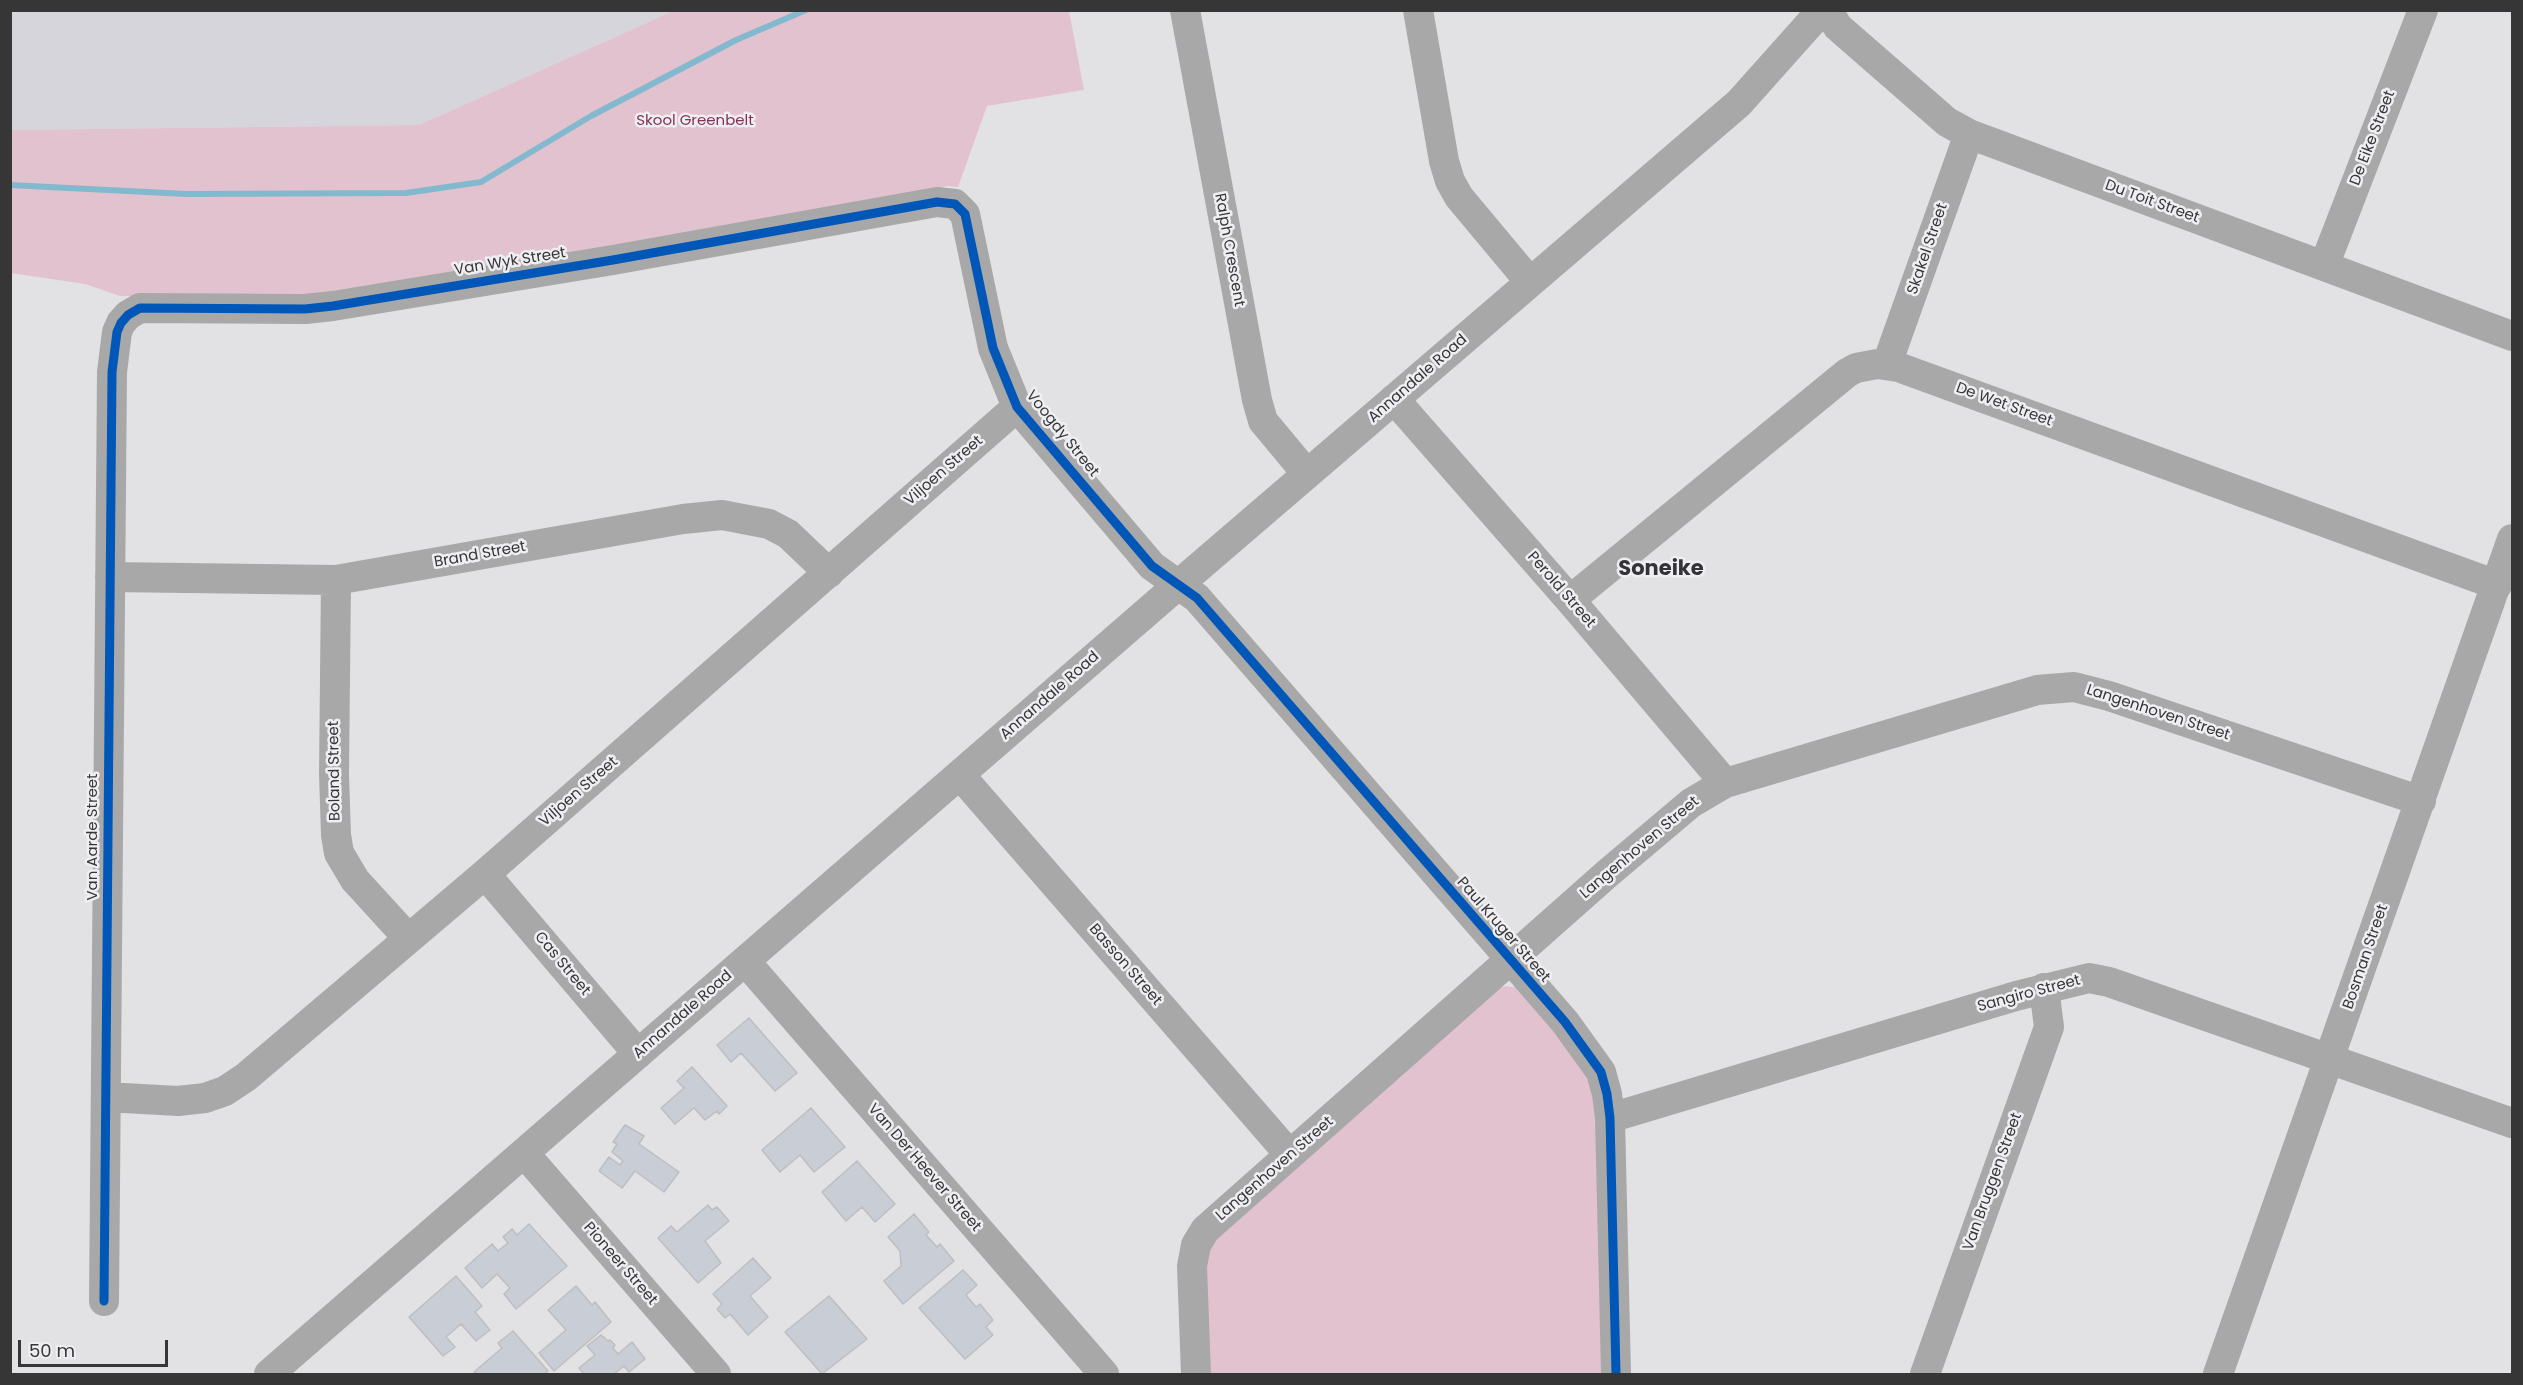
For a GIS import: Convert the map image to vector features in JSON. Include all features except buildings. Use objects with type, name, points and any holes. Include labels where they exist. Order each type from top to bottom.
[{"type":"street","name":"Ralph Crescent","points":[[1185,10],[1257,400],[1263,421],[1307,474]]},
{"type":"street","points":[[1418,10],[1444,161],[1450,181],[1459,197],[1530,282]]},
{"type":"street","name":"Annandale Road","points":[[269,1374],[1178,585],[1739,102],[1822,10]]},
{"type":"street","name":"Du Toit Street","points":[[1827,10],[1838,27],[1947,122],[1969,134],[2512,336]]},
{"type":"street","name":"De Eike Street","points":[[2324,266],[2420,11]]},
{"type":"street","name":"Skakel Street","points":[[1887,364],[1969,134]]},
{"type":"street","name":"Van Wyk Street","points":[[112,372],[117,332],[128,315],[140,308],[304,309],[333,306],[613,260],[923,204],[937,202],[955,204]]},
{"type":"street","name":"Voogdy Street","points":[[955,204],[965,214],[968,221],[993,348],[1017,406],[1152,566],[1178,585]]},
{"type":"street","name":"De Wet Street","points":[[1570,600],[1847,373],[1866,365],[1887,364],[2497,585]]},
{"type":"street","name":"Van Aarde Street","points":[[104,1301],[112,372]]},
{"type":"street","name":"Perold Street","points":[[1394,399],[1570,600],[1725,783]]},
{"type":"street","name":"Viljoen Street","points":[[106,1097],[177,1101],[205,1098],[225,1090],[246,1077],[485,874],[1017,406]]},
{"type":"street","name":"Brand Street","points":[[110,577],[336,580],[683,519],[722,515],[770,524],[788,534],[829,573]]},
{"type":"street","name":"Bosman Street","points":[[2218,1374],[2331,1059],[2512,539]]},
{"type":"street","name":"Boland Street","points":[[336,580],[334,774],[339,853],[355,880],[408,938]]},
{"type":"street","name":"Paul Kruger Street","points":[[1178,585],[1197,598],[1509,961],[1565,1022],[1593,1059],[1605,1083],[1610,1118],[1616,1374]]},
{"type":"street","name":"Langenhoven Street","points":[[1196,1374],[1192,1266],[1196,1245],[1205,1230],[1675,817],[1725,783],[2037,690],[2074,687],[2091,690],[2421,801]]},
{"type":"street","name":"Basson Street","points":[[960,775],[1290,1155]]},
{"type":"street","name":"Cas Street","points":[[485,874],[638,1054]]},
{"type":"street","name":"Van Der Heever Street","points":[[745,961],[1104,1374]]},
{"type":"street","name":"Sangiro Street","points":[[1610,1118],[2044,988],[2080,979],[2099,979],[2512,1123]]},
{"type":"street","name":"Van Bruggen Street","points":[[1925,1374],[2049,1027],[2044,988]]},
{"type":"street","name":"Pioneer Street","points":[[524,1153],[716,1374]]},
{"type":"shaded area","points":[[10,11],[673,11],[419,125],[11,130]]},
{"type":"green space","name":"Skool Greenbelt","points":[[673,11],[1069,11],[1084,90],[987,106],[958,187],[948,186],[610,249],[299,297],[120,296],[85,284],[11,273],[11,130],[419,125]]},
{"type":"green space","points":[[1506,986],[1519,988],[1580,1059],[1596,1091],[1604,1374],[1207,1374],[1206,1249],[1499,988]]},
{"type":"waterway","points":[[10,185],[186,194],[406,193],[481,182],[591,116],[736,40],[806,10]]},
{"type":"cycle path","points":[[104,1301],[112,372],[117,332],[121,323],[128,315],[140,308],[305,309],[333,306],[613,260],[937,202],[955,204],[965,214],[993,348],[1017,407],[1152,566],[1197,598],[1565,1022],[1601,1072],[1610,1118],[1616,1374]]},
{"type":"district","name":"Soneike","points":[[1661,570]]}]
